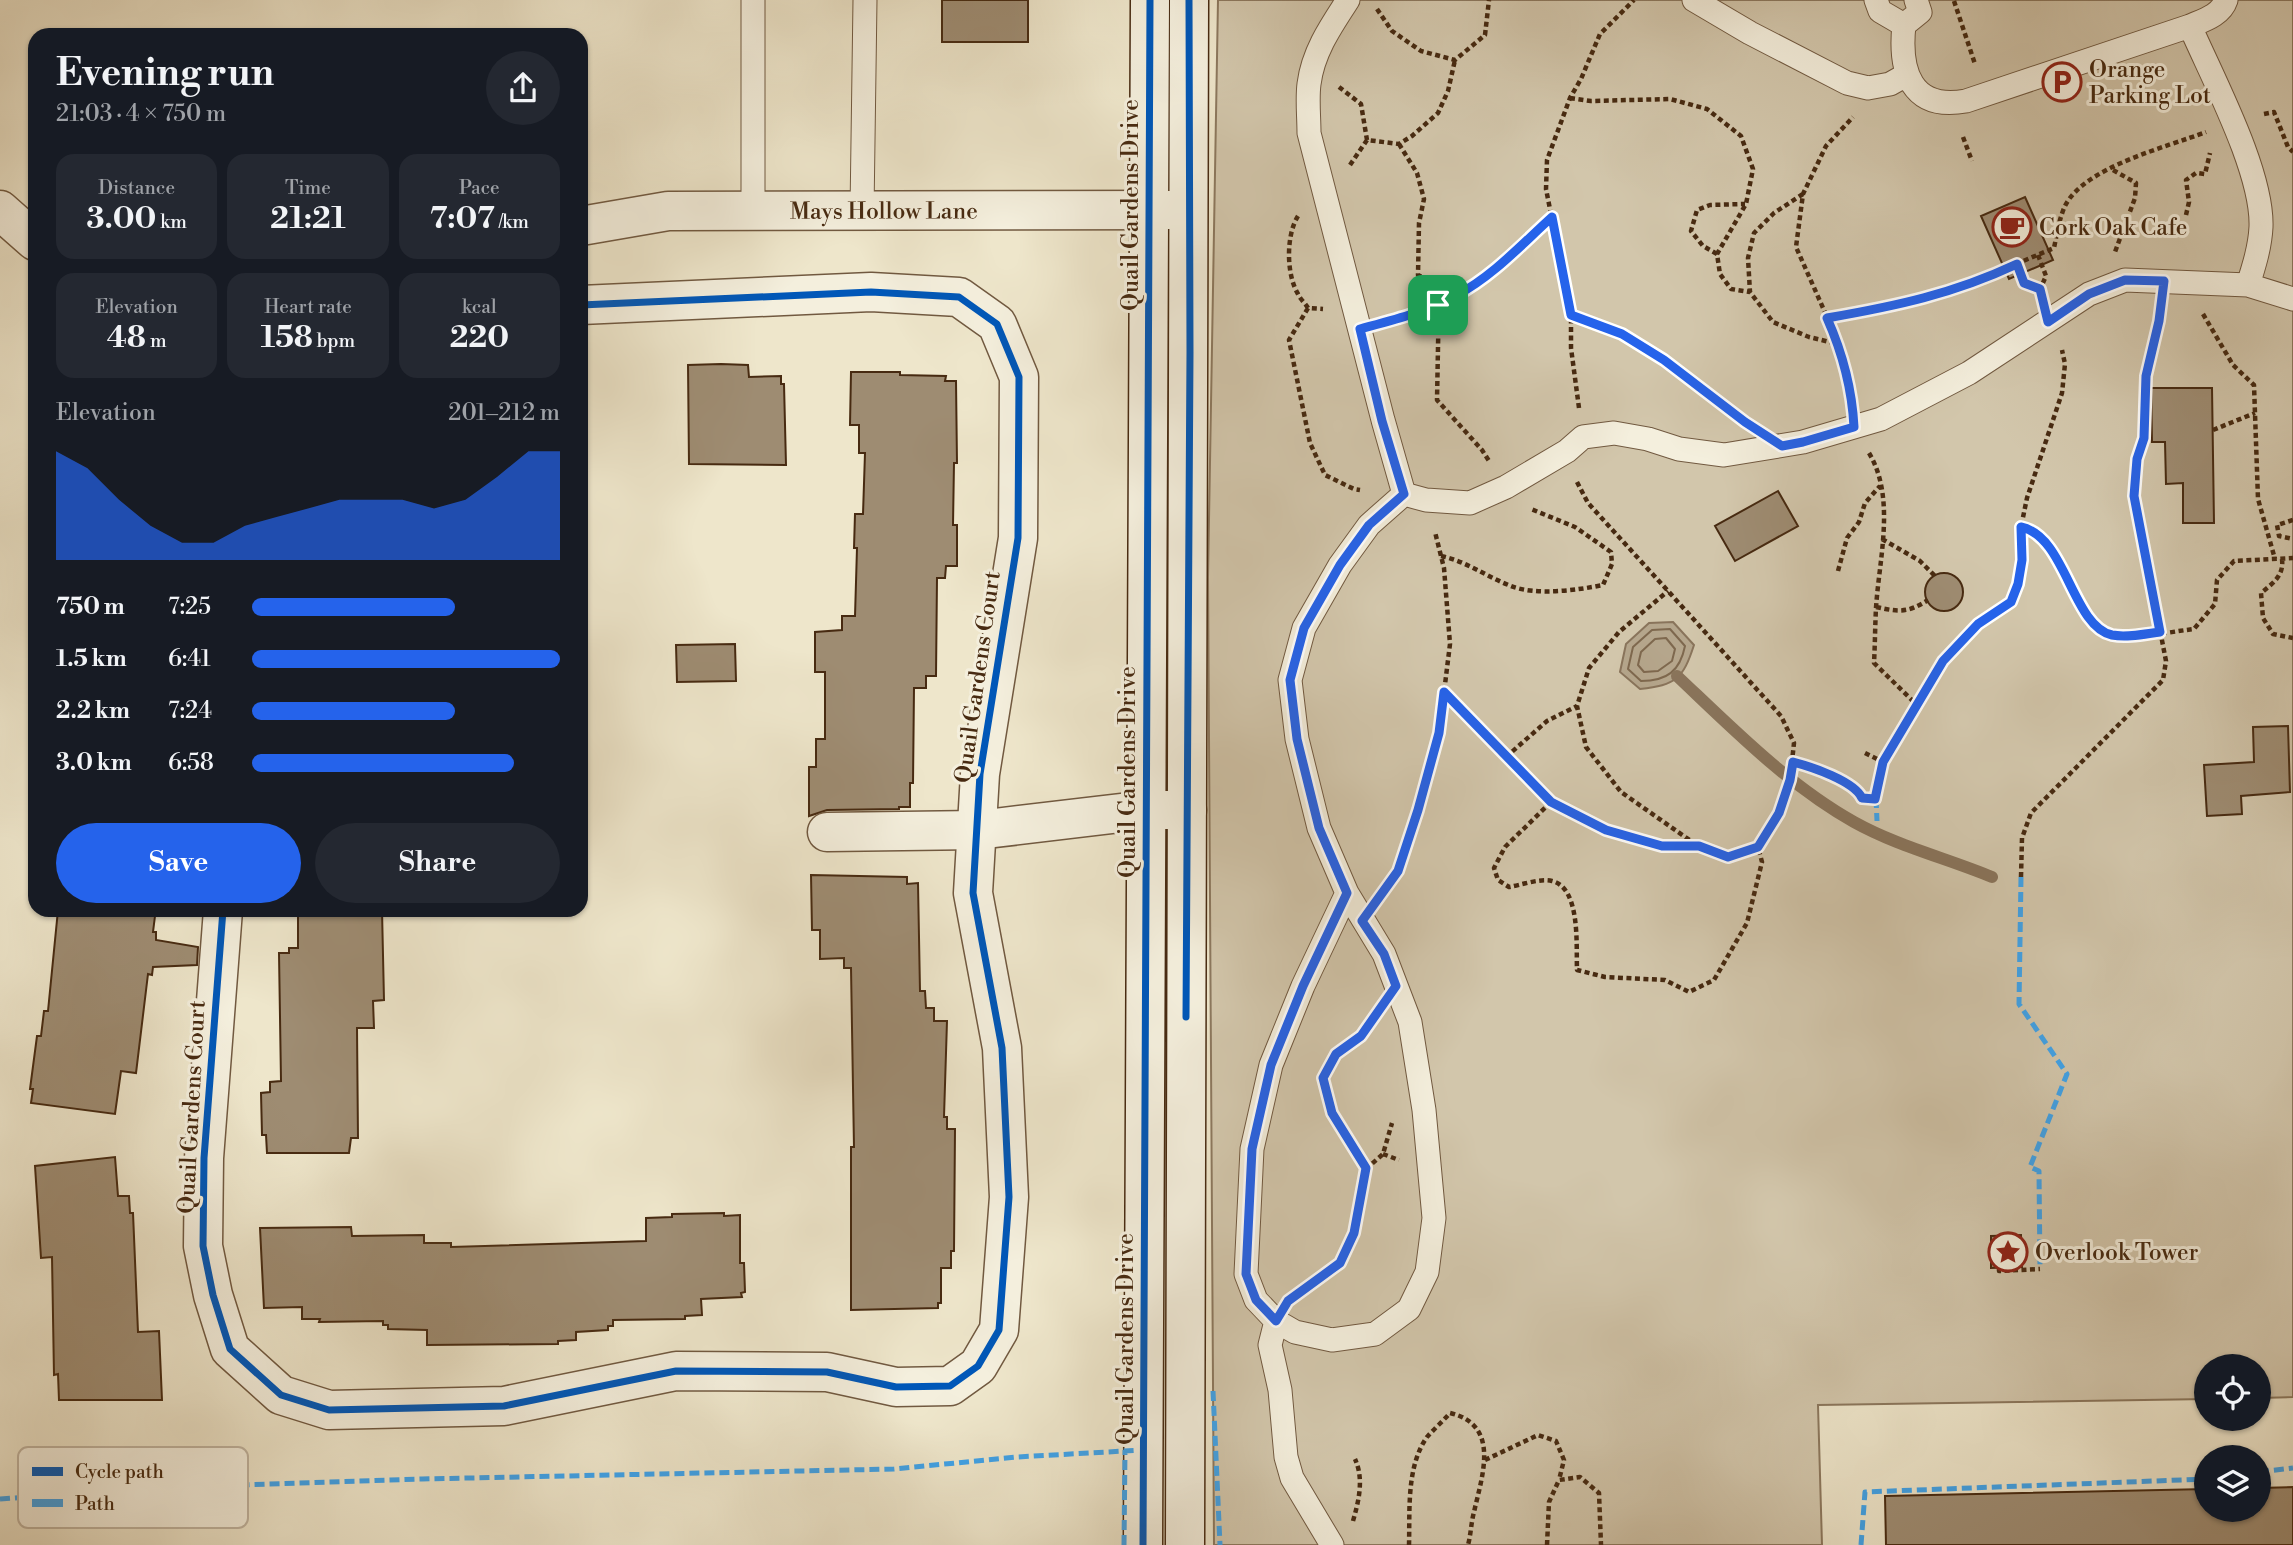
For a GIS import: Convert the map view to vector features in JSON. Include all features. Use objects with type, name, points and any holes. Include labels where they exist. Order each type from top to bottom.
[{"type":"street","name":"Quail Gardens Drive","points":[[1143,1545],[1150,0]]},
{"type":"street","points":[[1185,1545],[1189,0]]},
{"type":"street","points":[[0,210],[28,235]]},
{"type":"street","name":"Mays Hollow Lane","points":[[588,225],[668,211],[1190,210]]},
{"type":"street","name":"Quail Gardens Court","points":[[222,917],[204,1158],[203,1246],[213,1295],[230,1349],[281,1395],[329,1410],[503,1406],[676,1371],[827,1372],[896,1387],[950,1386],[978,1366],[999,1330],[1009,1197],[1002,1048],[972,893],[980,774],[1018,538],[1019,377],[997,324],[959,297],[872,292],[588,305]]},
{"type":"street","points":[[827,832],[978,831],[1146,810],[1187,810]]},
{"type":"lane","points":[[753,0],[754,211]]},
{"type":"lane","points":[[862,211],[865,0]]},
{"type":"lane","points":[[1348,0],[1322,40],[1309,83],[1310,133],[1382,421],[1404,494]]},
{"type":"lane","points":[[1694,0],[1847,83],[1868,88],[1890,84],[1906,75]]},
{"type":"lane","points":[[1876,0],[1880,11],[1913,13],[1902,50],[1906,75],[1925,96],[1947,104],[1986,95],[2190,26],[2224,8],[2226,0]]},
{"type":"lane","points":[[2190,26],[2249,160],[2261,226],[2257,257],[2248,285]]},
{"type":"lane","points":[[1404,494],[1426,500],[1471,503],[1506,486],[1575,444],[1614,433],[1648,439],[1679,449],[1724,456],[1803,442],[1881,419],[1969,373],[2089,294],[2125,280],[2248,285],[2293,299]]},
{"type":"lane","points":[[1347,893],[1303,986],[1271,1065],[1252,1149],[1246,1274],[1256,1300],[1276,1321],[1296,1332],[1332,1340],[1375,1334],[1409,1309],[1427,1272],[1434,1218],[1424,1110],[1410,1023],[1384,954],[1347,893],[1319,828],[1297,739],[1290,680],[1304,628],[1340,565],[1369,525],[1404,494]]},
{"type":"lane","points":[[1276,1321],[1270,1345],[1280,1390],[1286,1457],[1292,1478],[1332,1545]]},
{"type":"path","points":[[1312,73],[1333,82],[1361,104],[1367,140],[1399,144],[1438,113],[1448,91],[1455,60],[1485,35],[1489,0]]},
{"type":"path","points":[[1634,0],[1600,34],[1581,79],[1570,97],[1547,159],[1546,189],[1571,315],[1575,444],[1570,467],[1588,503],[1668,591],[1781,716],[1794,743],[1790,780],[1779,813],[1758,847],[1728,857],[1699,846],[1621,792],[1586,747],[1577,706],[1589,668],[1619,632],[1668,591]]},
{"type":"path","points":[[1954,1],[1986,95]]},
{"type":"path","points":[[1372,5],[1379,10],[1392,31],[1421,51],[1455,60]]},
{"type":"path","points":[[1570,97],[1591,101],[1670,99],[1707,109],[1741,136],[1753,169],[1746,204],[1717,254],[1720,274],[1731,289],[1750,292]]},
{"type":"path","points":[[1864,111],[1853,117],[1826,146],[1803,194],[1796,247],[1839,344],[1853,395],[1854,427],[1875,463],[1881,486],[1884,512],[1874,663],[1917,705]]},
{"type":"path","points":[[1827,318],[1904,304],[1976,283],[2054,248],[2065,205],[2074,192],[2096,176],[2235,129]]},
{"type":"path","points":[[2186,215],[2189,202],[2186,180],[2196,173],[2205,174],[2209,153],[2235,129]]},
{"type":"path","points":[[1963,137],[1972,161]]},
{"type":"path","points":[[1399,144],[1417,173],[1424,199],[1419,223],[1418,275],[1435,283],[1438,305]]},
{"type":"path","points":[[2111,169],[2136,183],[2135,198],[2116,247],[2114,284]]},
{"type":"path","points":[[1803,194],[1774,214],[1754,233],[1748,258],[1750,292],[1773,321],[1809,337],[1839,344]]},
{"type":"path","points":[[1717,254],[1703,246],[1691,231],[1696,210],[1710,205],[1746,204]]},
{"type":"path","points":[[1360,329],[1438,305],[1459,294],[1496,268],[1552,217]]},
{"type":"path","points":[[1793,763],[1806,765],[1850,785],[1862,798],[1875,799],[1883,762],[1943,661],[1978,624],[2011,602],[2018,584],[2022,560],[2021,527],[2036,467],[2062,393],[2065,364],[2058,334],[2048,322],[2040,289],[2046,276],[2038,255]]},
{"type":"path","points":[[2017,264],[2024,283],[2040,289]]},
{"type":"path","points":[[2175,281],[2233,365],[2254,385],[2258,499],[2275,559]]},
{"type":"path","points":[[2021,877],[2022,838],[2031,813],[2163,680],[2166,661],[2134,496],[2137,459],[2144,438],[2146,376],[2159,321],[2175,281]]},
{"type":"path","points":[[1308,308],[1289,340],[1310,443],[1325,475],[1354,489],[1404,494]]},
{"type":"path","points":[[1571,315],[1622,334],[1664,360],[1745,422],[1782,446]]},
{"type":"path","points":[[2213,430],[2255,414]]},
{"type":"path","points":[[1838,571],[1847,538],[1859,522],[1865,503],[1881,486]]},
{"type":"path","points":[[1362,921],[1398,871],[1439,733],[1450,644],[1444,568],[1426,500]]},
{"type":"path","points":[[2293,520],[2277,525],[2279,536],[2293,538]]},
{"type":"path","points":[[2021,527],[2041,538],[2054,555],[2090,620],[2110,635],[2194,629],[2215,604],[2217,579],[2234,561],[2293,558]]},
{"type":"path","points":[[1882,539],[1920,561],[1935,576]]},
{"type":"path","points":[[2282,559],[2283,570],[2261,593],[2263,618],[2273,634],[2293,639]]},
{"type":"path","points":[[1876,607],[1895,611],[1913,610],[1928,600]]},
{"type":"path","points":[[1444,692],[1551,802],[1617,833],[1662,846],[1699,846]]},
{"type":"path","points":[[1506,757],[1547,721],[1577,706]]},
{"type":"path","points":[[1865,753],[1883,762]]},
{"type":"path","points":[[1551,802],[1505,847],[1494,869],[1498,880],[1508,887],[1549,880],[1562,884],[1573,900],[1574,924],[1579,944],[1577,970],[1605,977],[1665,980],[1689,992],[1714,980],[1747,923],[1762,862],[1758,847]]},
{"type":"path","points":[[1276,1321],[1288,1301],[1340,1263],[1354,1233],[1366,1168],[1332,1113],[1323,1078],[1336,1054],[1361,1036],[1396,986]]},
{"type":"path","points":[[1999,1268],[1999,1271],[2040,1269]]},
{"type":"path","points":[[1409,1545],[1412,1476],[1427,1437],[1450,1413],[1465,1416],[1477,1428],[1484,1447],[1468,1545]]},
{"type":"path","points":[[1484,1460],[1538,1435],[1556,1441],[1564,1460],[1549,1502],[1547,1545]]},
{"type":"path","points":[[1352,1524],[1359,1503],[1361,1472],[1355,1459]]},
{"type":"path","points":[[1559,1479],[1580,1478],[1599,1493],[1601,1545]]},
{"type":"shaded area","points":[[1218,0],[2293,0],[2293,1397],[2271,1398],[2271,1354],[2194,1354],[2194,1399],[1818,1405],[1822,1545],[1214,1545],[1208,577]]},
{"type":"water","points":[[1673,622],[1694,645],[1686,666],[1682,673],[1670,682],[1640,689],[1620,672],[1626,644],[1649,623]]},
{"type":"building","points":[[942,0],[1028,0],[1028,42],[942,42]]},
{"type":"building","name":"Cork Oak Cafe","points":[[2025,197],[2053,260],[2009,279],[1981,216]]},
{"type":"building","points":[[688,365],[748,365],[749,377],[781,376],[781,384],[784,384],[786,465],[689,464]]},
{"type":"building","points":[[851,372],[900,372],[900,375],[946,376],[945,381],[956,381],[957,463],[954,463],[953,525],[957,525],[957,566],[946,566],[945,578],[937,578],[936,676],[926,676],[926,688],[914,688],[913,783],[910,783],[910,807],[827,810],[809,816],[809,767],[816,767],[816,739],[825,739],[825,672],[815,672],[815,632],[842,630],[842,616],[855,616],[855,514],[863,514],[865,453],[859,453],[859,425],[850,425]]},
{"type":"building","points":[[2151,388],[2212,388],[2214,523],[2183,523],[2183,483],[2166,484],[2165,442],[2152,442]]},
{"type":"building","points":[[1778,491],[1798,526],[1735,561],[1715,526]]},
{"type":"building","points":[[1944,573],[1957,579],[1963,592],[1957,605],[1944,611],[1931,605],[1925,592],[1931,579]]},
{"type":"building","points":[[735,644],[736,681],[677,682],[676,645]]},
{"type":"building","points":[[2288,726],[2290,792],[2241,796],[2242,814],[2207,816],[2204,765],[2254,762],[2253,727]]},
{"type":"building","points":[[811,875],[907,877],[907,884],[918,883],[920,991],[925,991],[926,1008],[934,1008],[934,1021],[947,1021],[944,1117],[947,1117],[947,1129],[955,1129],[954,1251],[951,1251],[951,1268],[941,1268],[941,1303],[938,1303],[938,1308],[851,1310],[851,1147],[854,1147],[851,968],[844,968],[844,958],[820,959],[820,930],[812,930]]},
{"type":"building","points":[[57,917],[155,917],[153,932],[156,932],[156,940],[198,947],[197,965],[153,967],[152,975],[148,974],[136,1073],[121,1071],[115,1114],[31,1103],[33,1089],[30,1089],[37,1036],[41,1036],[44,1011],[48,1011]]},
{"type":"building","points":[[298,917],[382,917],[384,1000],[373,1001],[374,1028],[357,1028],[358,1138],[351,1138],[349,1153],[267,1153],[266,1135],[262,1135],[261,1093],[270,1092],[270,1082],[281,1081],[279,953],[289,953],[289,948],[298,948]]},
{"type":"building","points":[[115,1157],[118,1196],[129,1196],[130,1213],[133,1213],[138,1332],[159,1331],[162,1400],[59,1400],[58,1374],[54,1375],[52,1257],[41,1258],[35,1166]]},
{"type":"building","points":[[724,1213],[724,1216],[740,1215],[740,1263],[744,1263],[745,1292],[741,1293],[742,1297],[701,1299],[702,1315],[685,1316],[685,1319],[613,1320],[613,1326],[608,1326],[608,1330],[576,1332],[576,1340],[558,1341],[558,1344],[427,1345],[427,1330],[388,1329],[388,1325],[383,1325],[383,1321],[319,1322],[320,1319],[302,1319],[302,1307],[264,1308],[260,1228],[351,1227],[352,1236],[424,1235],[424,1243],[451,1243],[451,1247],[646,1241],[646,1218],[672,1217],[672,1214]]},
{"type":"building","points":[[2021,1235],[2022,1267],[1991,1268],[1991,1236]]},
{"type":"building","points":[[2293,1487],[2293,1545],[1886,1545],[1885,1496],[2194,1489],[2194,1522],[2271,1522],[2271,1488]]},
{"type":"waterway","points":[[1677,676],[1761,755],[1830,807],[1887,838],[1992,877]]},
{"type":"marked path","points":[[1876,798],[1877,821]]},
{"type":"marked path","points":[[2021,877],[2019,1004],[2067,1074],[2030,1167],[2039,1171],[2040,1269]]},
{"type":"marked path","points":[[1213,1391],[1220,1545]]},
{"type":"marked path","points":[[1124,1545],[1125,1450]]},
{"type":"marked path","points":[[248,1485],[894,1469],[1017,1457],[1143,1450]]},
{"type":"marked path","points":[[2271,1471],[2293,1468]]},
{"type":"marked path","points":[[1861,1545],[1865,1492],[2194,1479]]},
{"type":"marked path","points":[[0,1499],[18,1498]]},
{"type":"cycle path","points":[[1143,1545],[1150,0]]},
{"type":"cycle path","points":[[1186,1017],[1189,0]]},
{"type":"cycle path","points":[[222,917],[204,1158],[203,1246],[213,1295],[230,1349],[281,1395],[329,1410],[504,1406],[676,1371],[827,1372],[896,1387],[950,1386],[978,1366],[999,1330],[1009,1197],[1002,1048],[973,893],[980,774],[1018,538],[1019,377],[997,324],[959,297],[871,292],[588,305]]},
{"type":"place","name":"Orange Parking Lot","points":[[2062,82]]},
{"type":"place","name":"Cork Oak Cafe","points":[[2012,227]]},
{"type":"place","name":"Overlook Tower","points":[[2008,1252]]},
{"type":"route","points":[[1552,217],[1571,315],[1622,334],[1664,360],[1745,422],[1782,446],[1854,427],[1853,395],[1839,344],[1827,318],[1904,304],[1976,283],[2017,264],[2024,283],[2040,289],[2048,322],[2089,294],[2125,280],[2164,281],[2159,321],[2146,376],[2144,438],[2137,459],[2134,496],[2160,632],[2110,635],[2090,620],[2054,555],[2041,538],[2021,527],[2022,560],[2018,584],[2011,602],[1978,624],[1943,661],[1883,762],[1880,787],[1875,799],[1862,798],[1850,785],[1793,762],[1779,813],[1758,847],[1728,857],[1699,846],[1662,846],[1606,830],[1551,802],[1444,692],[1439,733],[1398,871],[1362,921],[1384,954],[1396,986],[1361,1036],[1336,1054],[1323,1078],[1332,1113],[1346,1140],[1366,1168],[1354,1233],[1340,1263],[1288,1301],[1276,1321],[1256,1300],[1246,1274],[1252,1149],[1271,1065],[1303,986],[1347,893],[1319,828],[1297,739],[1290,680],[1304,628],[1340,565],[1369,525],[1404,494],[1382,421],[1360,329],[1438,305],[1496,268],[1552,217]]}]
